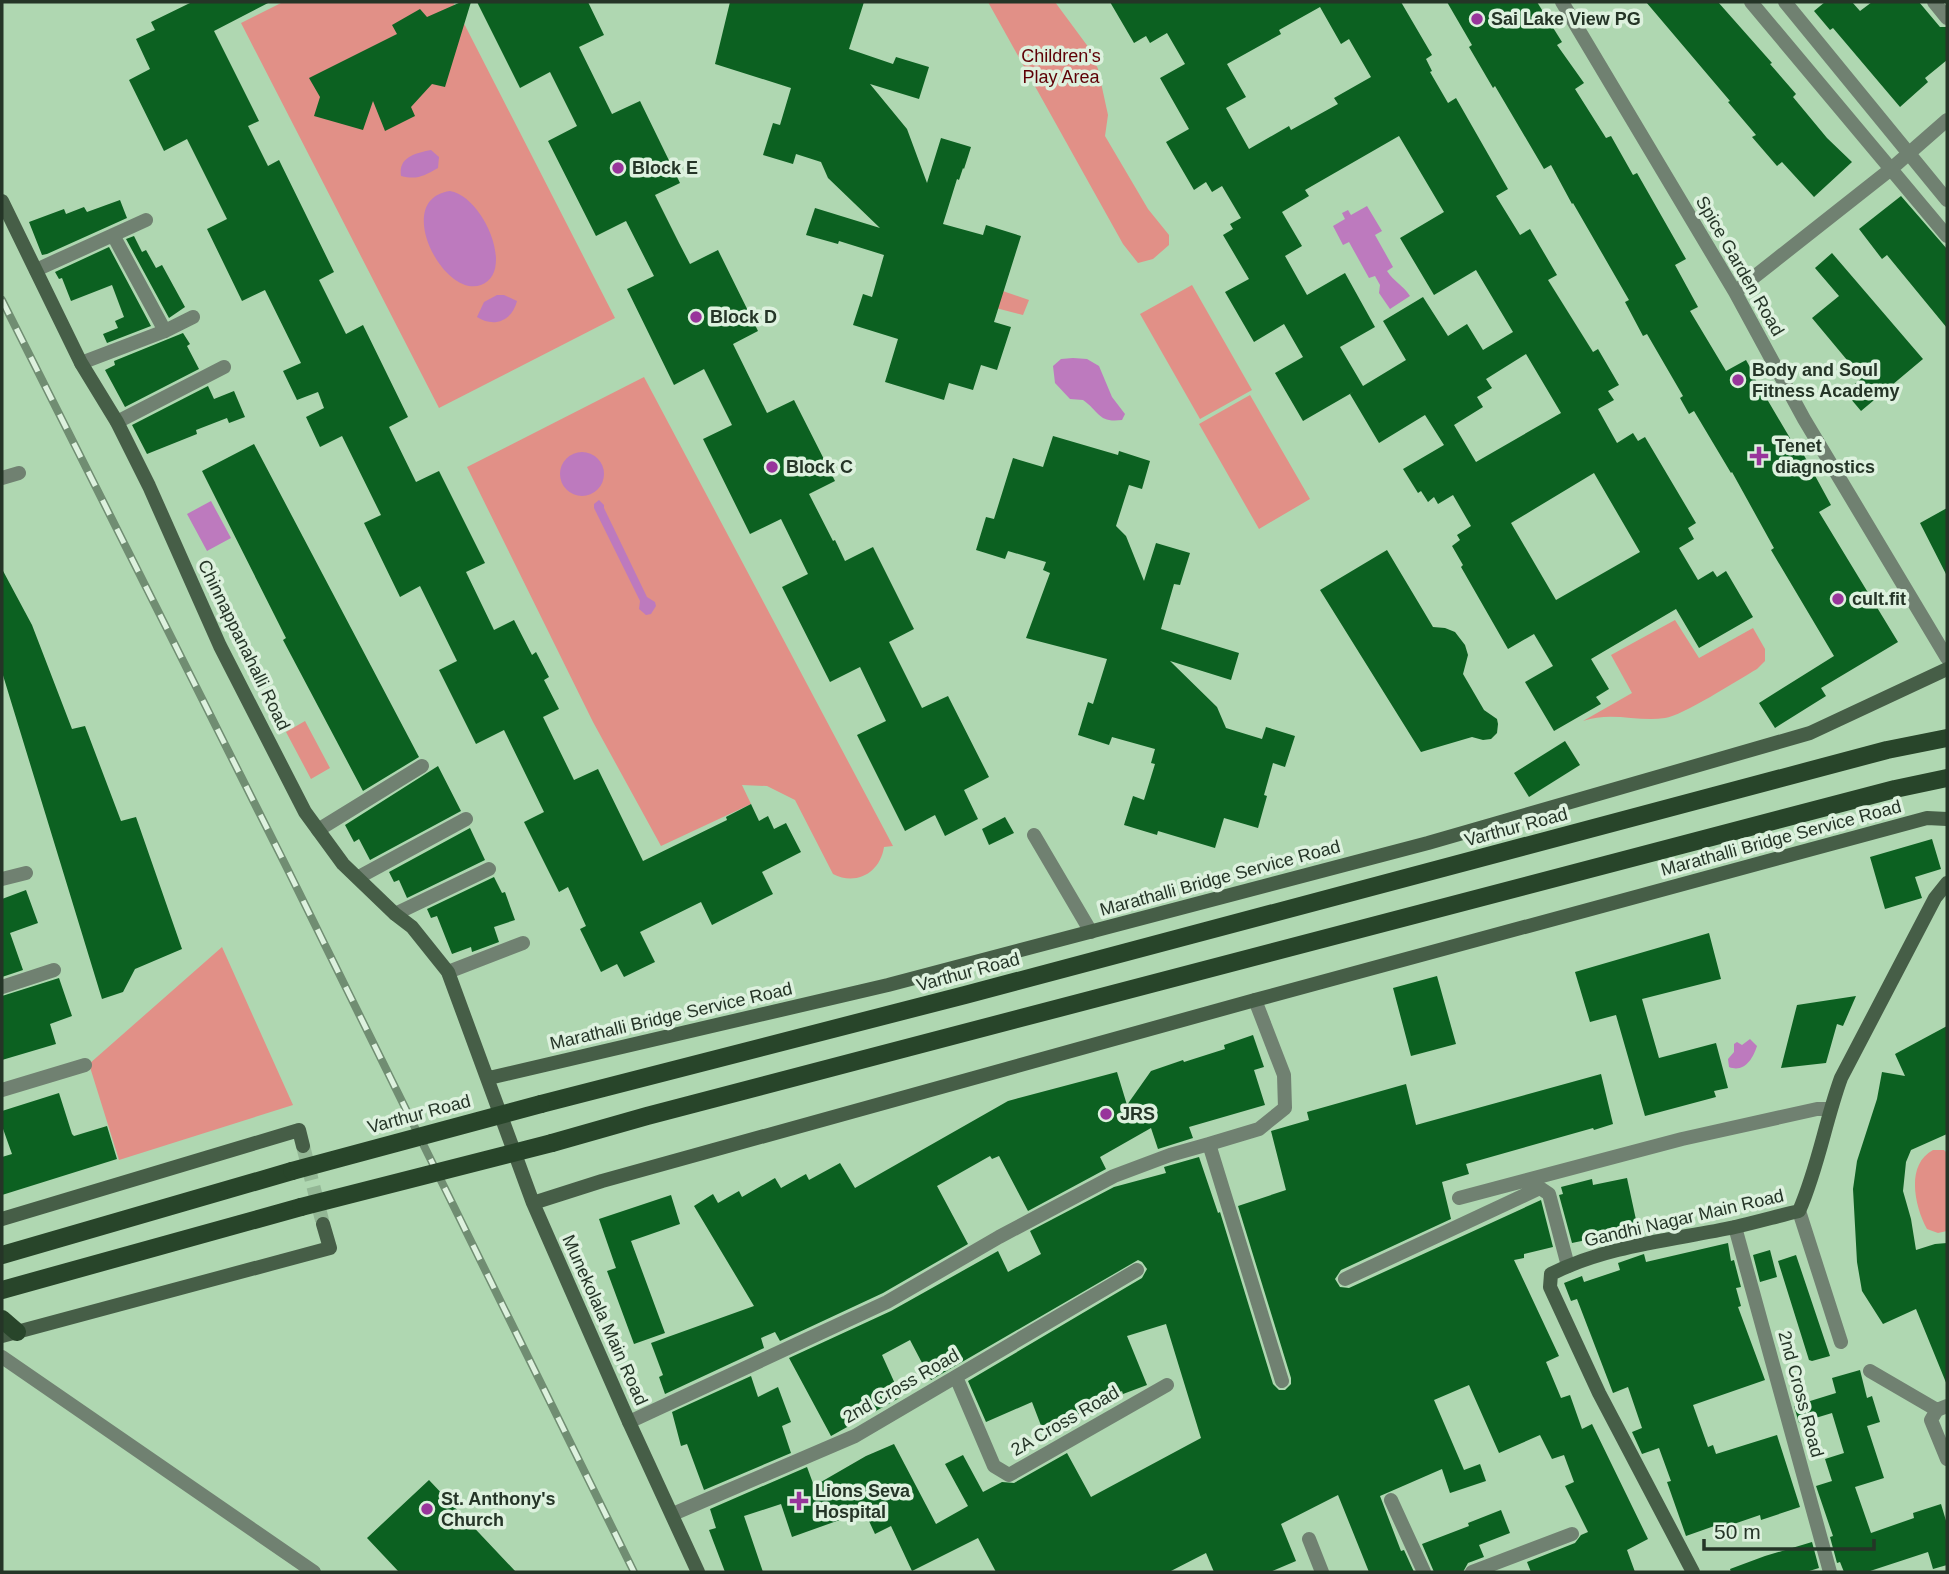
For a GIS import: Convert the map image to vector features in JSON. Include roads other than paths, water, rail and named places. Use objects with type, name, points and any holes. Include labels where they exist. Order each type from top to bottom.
[{"type":"main road","name":"Varthur Road","points":[[2,1255],[292,1171],[541,1104],[992,988],[1887,750],[1947,738]]},
{"type":"main road","points":[[2,1290],[301,1207],[1895,789],[1947,778]]},
{"type":"main road","points":[[2,1319],[9,1334]]},
{"type":"street","name":"Spice Garden Road","points":[[1562,2],[1735,292],[1804,419],[1947,658]]},
{"type":"street","points":[[1751,2],[1947,236]]},
{"type":"street","points":[[1785,2],[1947,200]]},
{"type":"street","points":[[1934,2],[1947,18]]},
{"type":"street","points":[[1735,292],[1891,169],[1947,120]]},
{"type":"street","name":"Chinnappanahalli Road","points":[[2,201],[81,363],[117,422],[149,486],[220,646],[305,812],[343,864],[412,927],[448,972],[489,1078]]},
{"type":"street","points":[[36,270],[146,220]]},
{"type":"street","points":[[113,235],[165,331]]},
{"type":"street","points":[[81,363],[165,331],[193,317]]},
{"type":"street","points":[[117,422],[224,367]]},
{"type":"street","points":[[2,478],[19,473]]},
{"type":"street","name":"Marathalli Bridge Service Road","points":[[489,1078],[888,985],[1428,843],[1810,733],[1947,669]]},
{"type":"street","points":[[318,830],[422,766]]},
{"type":"street","name":"Marathalli Bridge Service Road","points":[[533,1203],[614,1178],[1255,1000],[1927,818],[1947,819]]},
{"type":"street","points":[[359,877],[466,819]]},
{"type":"street","points":[[1034,835],[1091,932]]},
{"type":"street","points":[[395,914],[489,869]]},
{"type":"street","points":[[2,879],[26,873]]},
{"type":"street","name":"Gandhi Nagar Main Road","points":[[1690,1571],[1599,1393],[1549,1287],[1551,1274],[1568,1266],[1649,1242],[1735,1227],[1799,1210],[1811,1184],[1840,1078],[1935,898],[1947,883]]},
{"type":"street","points":[[448,972],[523,943]]},
{"type":"street","points":[[2,987],[54,970]]},
{"type":"street","points":[[629,1422],[887,1302],[999,1237],[1114,1176],[1170,1155],[1259,1129],[1285,1108],[1284,1075],[1255,1000]]},
{"type":"street","points":[[2,1090],[85,1065]]},
{"type":"street","name":"Munekolala Main Road","points":[[489,1078],[533,1203],[698,1572]]},
{"type":"street","points":[[1459,1198],[1682,1139],[1816,1109],[1830,1109]]},
{"type":"street","points":[[2,1219],[299,1130],[303,1146]]},
{"type":"street","points":[[1209,1144],[1282,1381]]},
{"type":"street","points":[[1345,1279],[1540,1188],[1549,1194],[1568,1266]]},
{"type":"street","points":[[1799,1210],[1841,1342]]},
{"type":"street","points":[[9,1334],[330,1248],[323,1224]]},
{"type":"street","name":"2nd Cross Road","points":[[1735,1227],[1830,1572]]},
{"type":"street","name":"2nd Cross Road","points":[[673,1514],[855,1436],[1137,1270]]},
{"type":"street","points":[[2,1357],[314,1572]]},
{"type":"street","points":[[1870,1371],[1942,1408],[1931,1420],[1947,1459]]},
{"type":"street","name":"2A Cross Road","points":[[956,1377],[994,1466],[1009,1475],[1167,1385]]},
{"type":"street","points":[[1391,1500],[1424,1572]]},
{"type":"street","points":[[1472,1572],[1572,1534]]},
{"type":"street","points":[[1309,1539],[1322,1572]]},
{"type":"tunnel","points":[[303,1146],[323,1224]]},
{"type":"railway","points":[[2,300],[287,868],[634,1572]]},
{"type":"place","name":"Sai Lake View PG","points":[[1477,19]]},
{"type":"place","name":"Block E","points":[[618,168]]},
{"type":"place","name":"Block D","points":[[696,317]]},
{"type":"place","name":"Body and Soul Fitness Academy","points":[[1738,380]]},
{"type":"place","name":"Tenet diagnostics","points":[[1759,456]]},
{"type":"place","name":"Block C","points":[[772,467]]},
{"type":"place","name":"cult.fit","points":[[1838,599]]},
{"type":"place","name":"JRS","points":[[1106,1114]]},
{"type":"place","name":"Lions Seva Hospital","points":[[799,1501]]},
{"type":"place","name":"St. Anthony's Church","points":[[427,1509]]},
{"type":"park label","name":"Children's Play Area","points":[[1061,66]]}]
